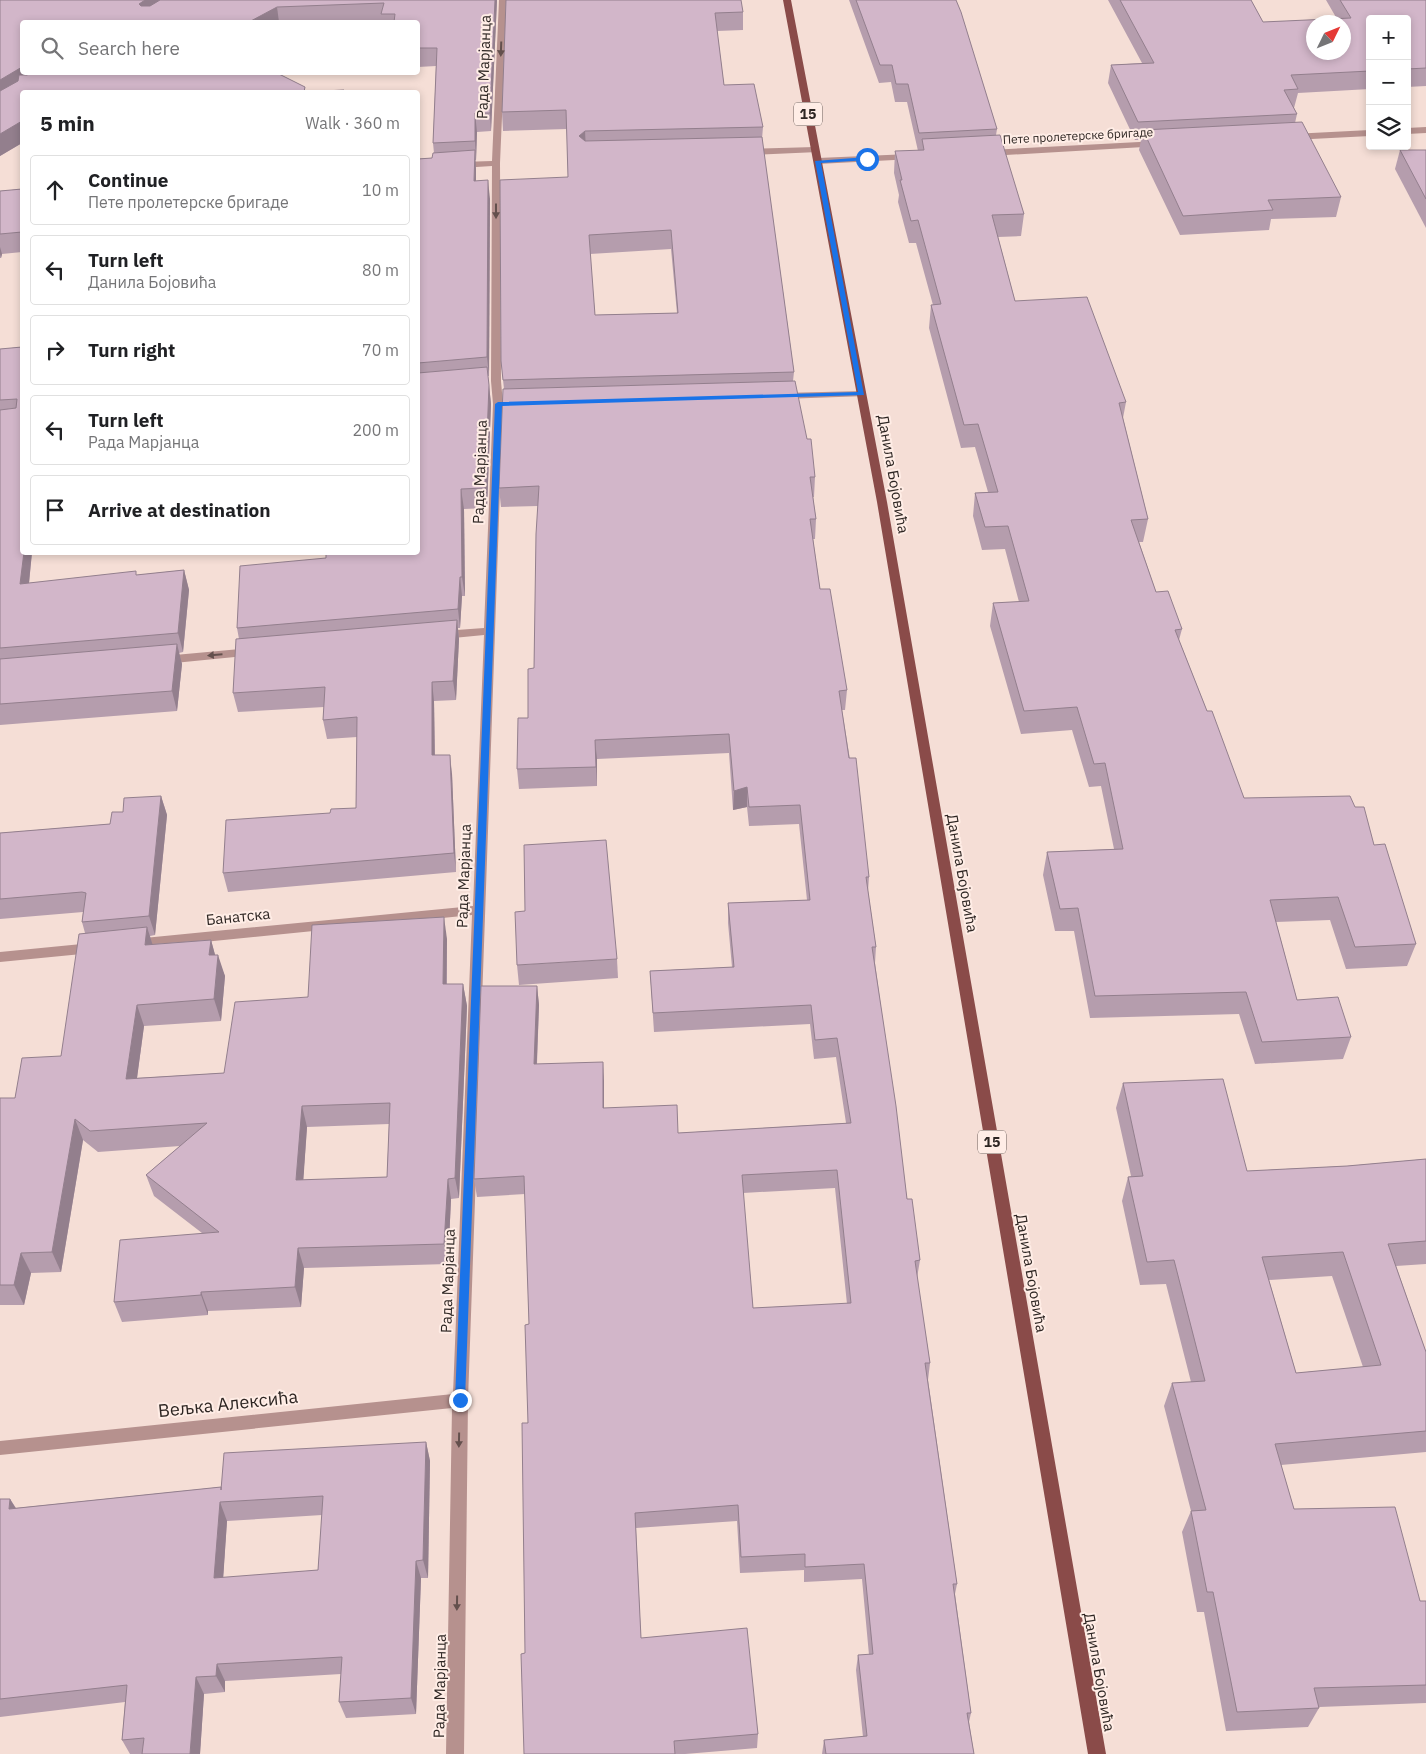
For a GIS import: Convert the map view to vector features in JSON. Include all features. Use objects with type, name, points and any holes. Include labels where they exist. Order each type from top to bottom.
[{"type":"main road","name":"Данила Бојовића","points":[[787,0],[882,502],[1097,1754]]},
{"type":"street","name":"Рада Марјанца","points":[[456,1754],[460,1400],[490,631],[503,403],[491,382],[496,163],[503,0]]},
{"type":"street","points":[[1411,131],[1426,130]]},
{"type":"street","points":[[1281,138],[1366,133]]},
{"type":"street","name":"Пете пролетерске бригаде","points":[[976,154],[1163,144]]},
{"type":"street","points":[[738,152],[815,150]]},
{"type":"street","points":[[818,161],[917,157]]},
{"type":"street","points":[[447,166],[496,163]]},
{"type":"street","points":[[770,396],[862,394]]},
{"type":"street","points":[[432,636],[490,631]]},
{"type":"street","points":[[157,660],[265,651]]},
{"type":"street","name":"Банатска","points":[[0,957],[478,910]]},
{"type":"street","name":"Вељка Алексића","points":[[0,1448],[460,1400]]},
{"type":"building","points":[[0,0],[145,0],[139,4],[141,6],[150,6],[160,0],[495,0],[490,113],[475,113],[475,141],[433,143],[437,48],[420,48],[420,20],[394,20],[395,14],[381,14],[384,3],[277,7],[253,20],[20,20],[20,68],[0,80]]},
{"type":"building","points":[[506,0],[741,0],[743,12],[715,13],[724,85],[754,84],[763,127],[585,131],[579,136],[585,141],[762,137],[794,372],[503,380],[501,361],[500,180],[568,177],[566,110],[502,112]],"holes":[[[671,230],[678,313],[595,315],[589,235]]]},
{"type":"building","points":[[856,0],[956,0],[997,129],[919,133],[908,84],[896,84],[892,65],[880,65]]},
{"type":"building","points":[[1120,0],[1251,0],[1263,22],[1306,20],[1306,60],[1351,60],[1351,15],[1340,0],[1426,0],[1426,68],[1411,69],[1411,15],[1366,15],[1366,71],[1291,75],[1298,89],[1284,90],[1297,114],[1138,122],[1111,65],[1154,63]]},
{"type":"building","points":[[20,75],[281,75],[305,87],[304,90],[20,90],[20,122],[0,134],[0,91],[18,81]]},
{"type":"building","points":[[1302,122],[1341,197],[1268,200],[1273,210],[1183,216],[1143,130]]},
{"type":"building","points":[[1000,135],[1024,214],[992,215],[1015,301],[1087,297],[1126,402],[1119,403],[1148,519],[1131,520],[1156,592],[1168,591],[1182,629],[1175,630],[1207,711],[1212,711],[1244,798],[1350,796],[1355,807],[1364,807],[1374,845],[1385,844],[1416,944],[1355,947],[1338,897],[1270,900],[1297,1000],[1338,997],[1351,1037],[1262,1042],[1246,992],[1095,996],[1078,908],[1060,909],[1047,852],[1123,849],[1105,763],[1094,764],[1077,707],[1024,711],[993,603],[1029,601],[1008,526],[985,527],[975,493],[998,492],[978,424],[964,425],[931,305],[941,304],[918,220],[911,221],[900,180],[902,180],[895,151],[924,150],[922,139]]},
{"type":"building","points":[[475,150],[474,181],[488,180],[487,357],[420,363],[420,159],[432,158],[433,153]]},
{"type":"building","points":[[1400,150],[1426,150],[1426,199]]},
{"type":"building","points":[[20,189],[20,232],[0,234],[0,191]]},
{"type":"building","points":[[20,347],[20,555],[24,555],[20,584],[136,571],[136,575],[184,570],[178,633],[0,648],[0,410],[16,408],[17,399],[0,400],[0,349]]},
{"type":"building","points":[[487,367],[489,385],[485,488],[461,489],[462,577],[460,577],[458,609],[237,628],[240,566],[326,558],[326,555],[420,555],[420,373]]},
{"type":"building","points":[[795,381],[807,439],[811,439],[815,477],[810,477],[816,519],[810,519],[820,589],[830,589],[847,690],[839,691],[849,758],[856,758],[869,877],[866,877],[876,947],[872,947],[896,1106],[907,1199],[912,1199],[920,1260],[915,1261],[930,1363],[925,1363],[957,1584],[953,1584],[971,1713],[967,1713],[974,1754],[826,1754],[824,1740],[867,1736],[858,1655],[873,1654],[864,1564],[805,1567],[805,1554],[741,1557],[738,1505],[635,1513],[641,1638],[747,1628],[758,1734],[674,1741],[675,1754],[524,1754],[521,1654],[525,1653],[522,1423],[528,1423],[525,1325],[529,1324],[524,1176],[474,1179],[481,986],[537,986],[534,1064],[603,1062],[603,1108],[677,1105],[678,1133],[851,1123],[837,1038],[815,1040],[811,1005],[653,1013],[650,971],[734,967],[728,903],[810,900],[800,805],[749,807],[747,787],[734,791],[729,734],[595,740],[596,767],[517,769],[518,718],[528,718],[528,669],[534,668],[536,534],[539,486],[499,488],[503,389]],"holes":[[[837,1170],[851,1303],[753,1308],[742,1175]]]},
{"type":"building","points":[[457,620],[453,681],[432,682],[432,755],[450,755],[454,853],[223,873],[226,820],[330,813],[331,809],[356,808],[357,717],[323,720],[325,687],[233,693],[236,639]]},
{"type":"building","points":[[177,644],[172,691],[0,704],[0,659]]},
{"type":"building","points":[[161,796],[149,916],[82,922],[86,893],[82,892],[0,899],[0,833],[110,824],[112,812],[123,812],[124,798]]},
{"type":"building","points":[[606,840],[617,959],[517,965],[515,912],[525,911],[524,845]]},
{"type":"building","points":[[444,917],[443,984],[463,984],[455,1178],[448,1179],[444,1244],[298,1248],[295,1287],[201,1292],[201,1295],[114,1302],[120,1240],[219,1232],[146,1175],[207,1123],[90,1131],[75,1119],[52,1252],[21,1253],[14,1285],[0,1285],[0,1098],[15,1098],[22,1058],[61,1056],[79,934],[147,927],[145,945],[211,940],[209,955],[218,955],[214,999],[137,1005],[126,1079],[224,1073],[235,1002],[308,997],[312,925]],"holes":[[[390,1103],[387,1177],[296,1180],[302,1106]]]},
{"type":"building","points":[[1223,1079],[1247,1171],[1347,1166],[1426,1159],[1426,1241],[1388,1244],[1426,1352],[1426,1431],[1275,1444],[1294,1509],[1395,1507],[1420,1601],[1426,1601],[1426,1685],[1314,1688],[1319,1708],[1237,1712],[1213,1592],[1207,1592],[1191,1511],[1206,1510],[1172,1383],[1205,1381],[1174,1260],[1147,1262],[1128,1177],[1143,1176],[1123,1083]],"holes":[[[1343,1252],[1381,1365],[1296,1373],[1262,1257]]]},
{"type":"building","points":[[426,1442],[423,1560],[416,1561],[411,1698],[339,1702],[342,1657],[217,1664],[216,1676],[196,1677],[190,1754],[142,1754],[144,1738],[122,1740],[127,1685],[0,1699],[0,1499],[10,1499],[9,1509],[221,1487],[221,1490],[224,1453]],"holes":[[[323,1496],[318,1570],[214,1578],[220,1502]]]},
{"type":"route","points":[[460,1400],[498,404],[862,394],[818,161],[867,159]]}]
